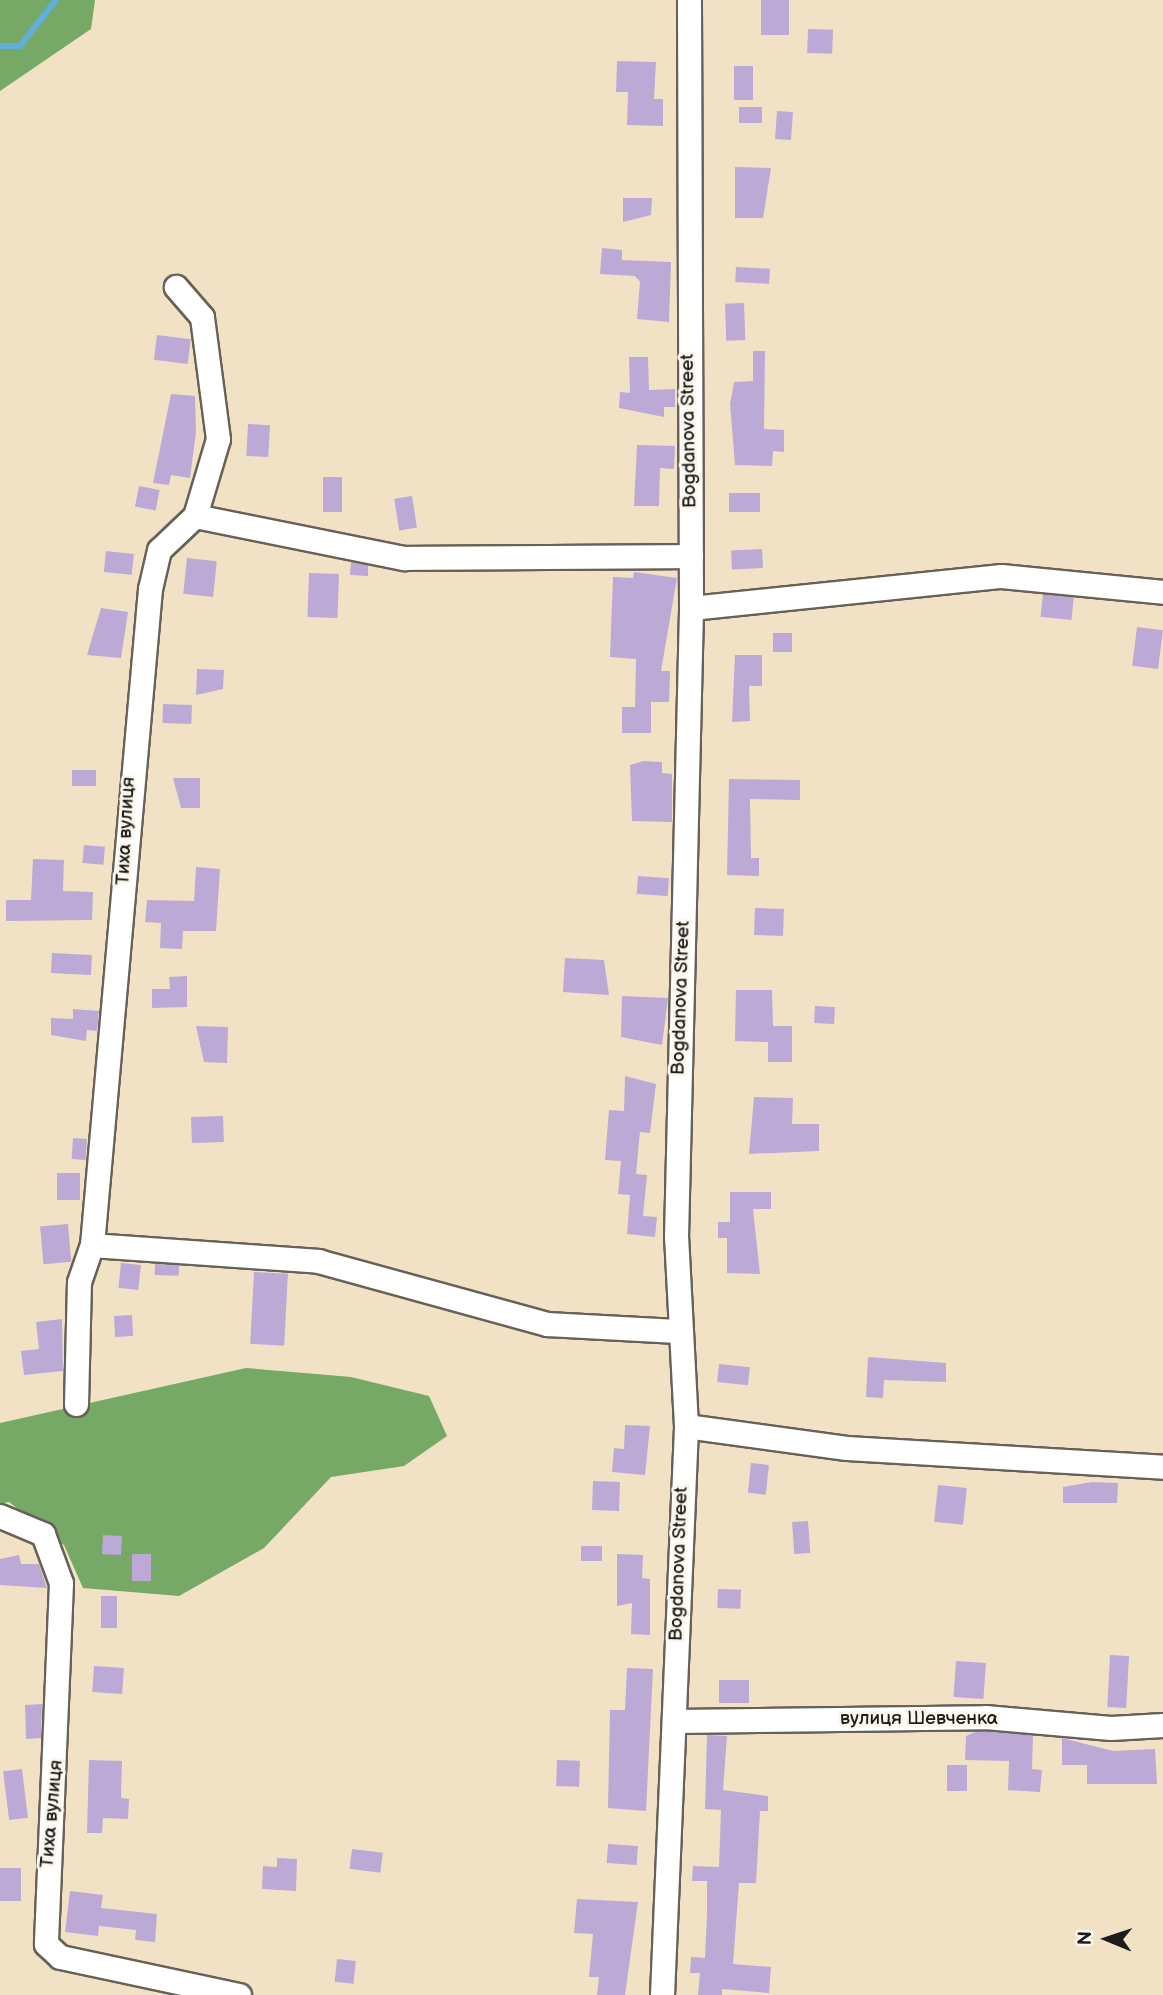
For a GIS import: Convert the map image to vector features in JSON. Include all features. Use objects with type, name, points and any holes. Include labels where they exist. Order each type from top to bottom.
[{"type":"street","name":"Bogdanova Street","points":[[662,1995],[686,1426],[677,1331],[691,608],[689,0]]},
{"type":"street","points":[[176,287],[202,317],[218,439],[195,516],[404,558],[691,556]]},
{"type":"street","name":"Тиха вулиця","points":[[76,1404],[79,1282],[92,1245],[150,589],[159,550],[195,516]]},
{"type":"street","points":[[691,608],[1001,576],[1163,592]]},
{"type":"street","points":[[92,1245],[318,1261],[547,1324],[677,1331]]},
{"type":"street","points":[[686,1426],[847,1448],[1163,1467]]},
{"type":"street","name":"Тиха вулиця","points":[[0,1516],[43,1534],[61,1583],[46,1944],[60,1957],[239,1995]]},
{"type":"street","name":"вулиця Шевченка","points":[[675,1721],[985,1717],[1111,1728],[1163,1724]]},
{"type":"green space","points":[[0,0],[95,0],[91,29],[0,91]]},
{"type":"green space","points":[[246,1368],[351,1377],[429,1396],[447,1436],[404,1466],[331,1477],[264,1548],[179,1596],[83,1588],[64,1545],[9,1502],[0,1504],[0,1423]]},
{"type":"building","points":[[761,0],[789,0],[789,35],[761,35]]},
{"type":"building","points":[[808,29],[833,30],[832,54],[807,53]]},
{"type":"building","points":[[617,61],[656,62],[654,99],[663,99],[663,126],[627,125],[628,92],[616,92]]},
{"type":"building","points":[[734,66],[753,66],[753,100],[734,100]]},
{"type":"building","points":[[739,107],[762,107],[762,123],[739,123]]},
{"type":"building","points":[[777,111],[793,112],[791,140],[775,139]]},
{"type":"building","points":[[735,167],[771,168],[763,218],[735,218]]},
{"type":"building","points":[[623,198],[652,198],[651,215],[623,222]]},
{"type":"building","points":[[602,248],[622,250],[622,260],[671,262],[669,322],[637,319],[640,282],[635,276],[600,274]]},
{"type":"building","points":[[736,267],[770,269],[769,284],[735,282]]},
{"type":"building","points":[[744,303],[745,340],[726,341],[725,304]]},
{"type":"building","points":[[157,335],[191,339],[188,364],[154,360]]},
{"type":"building","points":[[753,351],[765,351],[764,429],[784,430],[784,452],[773,451],[772,466],[735,465],[730,404],[734,382],[753,381]]},
{"type":"building","points":[[629,357],[648,357],[649,390],[675,389],[675,407],[664,407],[664,417],[619,408],[620,392],[630,393]]},
{"type":"building","points":[[171,394],[195,396],[196,432],[190,478],[171,475],[169,485],[153,483]]},
{"type":"building","points":[[248,424],[270,425],[268,457],[246,456]]},
{"type":"building","points":[[637,445],[675,446],[674,469],[660,468],[659,506],[634,506]]},
{"type":"building","points":[[323,477],[342,477],[342,512],[323,512]]},
{"type":"building","points":[[139,486],[160,490],[156,511],[135,507]]},
{"type":"building","points":[[729,493],[760,493],[760,512],[729,512]]},
{"type":"building","points":[[412,496],[417,528],[399,530],[394,499]]},
{"type":"building","points":[[762,549],[763,568],[732,570],[731,551]]},
{"type":"building","points":[[106,551],[134,554],[132,575],[104,572]]},
{"type":"building","points":[[187,558],[217,561],[213,597],[183,594]]},
{"type":"building","points":[[351,562],[368,565],[368,576],[350,575]]},
{"type":"building","points":[[634,572],[677,578],[661,671],[670,671],[669,702],[651,702],[651,733],[622,733],[622,707],[635,707],[636,659],[610,657],[613,577],[633,578]]},
{"type":"building","points":[[309,573],[339,574],[337,618],[307,617]]},
{"type":"building","points":[[1043,594],[1074,597],[1071,620],[1041,617]]},
{"type":"building","points":[[101,608],[128,612],[121,658],[87,655]]},
{"type":"building","points":[[1137,627],[1163,630],[1158,669],[1132,666]]},
{"type":"building","points":[[773,633],[792,633],[792,652],[773,652]]},
{"type":"building","points":[[735,655],[762,655],[762,686],[749,686],[750,721],[732,722]]},
{"type":"building","points":[[197,669],[224,670],[223,689],[196,695]]},
{"type":"building","points":[[163,704],[192,705],[191,724],[162,723]]},
{"type":"building","points":[[643,761],[662,762],[662,773],[672,774],[672,822],[632,821],[630,765]]},
{"type":"building","points":[[72,770],[96,770],[96,786],[72,786]]},
{"type":"building","points":[[173,778],[200,778],[200,808],[181,808]]},
{"type":"building","points":[[729,779],[800,780],[800,800],[750,799],[751,858],[759,858],[759,876],[727,875]]},
{"type":"building","points":[[84,845],[105,847],[103,865],[82,863]]},
{"type":"building","points":[[33,859],[64,860],[63,891],[93,892],[92,920],[6,921],[6,900],[31,900]]},
{"type":"building","points":[[196,867],[220,869],[216,931],[183,931],[182,949],[160,948],[161,923],[145,922],[147,900],[194,901]]},
{"type":"building","points":[[638,876],[669,878],[668,896],[637,894]]},
{"type":"building","points":[[755,908],[784,909],[783,936],[754,935]]},
{"type":"building","points":[[52,953],[92,955],[91,975],[51,973]]},
{"type":"building","points":[[565,958],[604,960],[609,995],[563,992]]},
{"type":"building","points":[[187,976],[187,1007],[152,1008],[152,989],[170,989],[169,977]]},
{"type":"building","points":[[736,990],[772,990],[773,1026],[792,1026],[792,1062],[768,1062],[768,1042],[735,1041]]},
{"type":"building","points":[[622,996],[668,998],[662,1045],[621,1037]]},
{"type":"building","points":[[815,1006],[835,1007],[834,1024],[814,1023]]},
{"type":"building","points":[[73,1009],[99,1011],[97,1031],[87,1030],[86,1041],[51,1035],[51,1018],[73,1019]]},
{"type":"building","points":[[196,1026],[228,1027],[227,1063],[204,1062]]},
{"type":"building","points":[[625,1076],[656,1084],[650,1133],[640,1132],[636,1174],[647,1175],[643,1216],[657,1217],[655,1237],[627,1234],[630,1195],[618,1194],[621,1161],[605,1160],[609,1110],[624,1111]]},
{"type":"building","points":[[754,1097],[793,1098],[792,1124],[819,1124],[819,1151],[749,1154]]},
{"type":"building","points":[[223,1116],[224,1142],[192,1143],[191,1117]]},
{"type":"building","points":[[73,1138],[87,1139],[86,1160],[72,1159]]},
{"type":"building","points":[[57,1173],[80,1173],[80,1200],[57,1200]]},
{"type":"building","points":[[730,1192],[771,1192],[771,1209],[753,1209],[760,1274],[727,1273],[727,1238],[718,1238],[718,1222],[730,1222]]},
{"type":"building","points":[[68,1224],[71,1262],[43,1264],[40,1226]]},
{"type":"building","points":[[121,1263],[141,1265],[138,1290],[118,1288]]},
{"type":"building","points":[[155,1264],[179,1265],[179,1276],[155,1275]]},
{"type":"building","points":[[254,1272],[288,1274],[284,1346],[250,1344]]},
{"type":"building","points":[[132,1315],[133,1336],[115,1337],[114,1316]]},
{"type":"building","points":[[62,1319],[63,1371],[24,1375],[21,1351],[39,1349],[36,1322]]},
{"type":"building","points":[[868,1357],[946,1363],[946,1382],[884,1380],[883,1398],[866,1397]]},
{"type":"building","points":[[719,1364],[750,1367],[748,1385],[717,1382]]},
{"type":"building","points":[[625,1425],[650,1426],[645,1475],[612,1472],[614,1448],[624,1449]]},
{"type":"building","points":[[751,1463],[769,1465],[766,1495],[748,1493]]},
{"type":"building","points":[[593,1481],[620,1482],[619,1511],[592,1510]]},
{"type":"building","points":[[1092,1482],[1118,1483],[1117,1503],[1063,1503],[1063,1487]]},
{"type":"building","points":[[938,1485],[967,1488],[963,1525],[934,1522]]},
{"type":"building","points":[[808,1521],[810,1553],[794,1554],[792,1522]]},
{"type":"building","points":[[103,1535],[122,1536],[121,1555],[102,1554]]},
{"type":"building","points":[[581,1546],[602,1546],[602,1561],[581,1561]]},
{"type":"building","points":[[132,1554],[151,1554],[151,1581],[132,1581]]},
{"type":"building","points":[[617,1554],[643,1555],[642,1578],[650,1579],[650,1635],[631,1634],[632,1603],[617,1606]]},
{"type":"building","points":[[19,1555],[21,1564],[39,1564],[47,1588],[0,1585],[0,1559]]},
{"type":"building","points":[[718,1589],[741,1590],[740,1609],[717,1608]]},
{"type":"building","points":[[101,1596],[117,1596],[117,1628],[101,1628]]},
{"type":"building","points":[[1110,1655],[1129,1656],[1126,1708],[1107,1707]]},
{"type":"building","points":[[956,1661],[986,1663],[983,1699],[953,1697]]},
{"type":"building","points":[[94,1666],[124,1668],[122,1694],[92,1692]]},
{"type":"building","points":[[627,1668],[653,1669],[646,1811],[608,1808],[610,1710],[625,1710]]},
{"type":"building","points":[[719,1680],[749,1680],[749,1703],[719,1703]]},
{"type":"building","points":[[42,1704],[41,1738],[26,1739],[25,1705]]},
{"type":"building","points":[[978,1731],[1033,1735],[1032,1769],[1042,1770],[1040,1792],[1008,1790],[1009,1761],[965,1760],[966,1736]]},
{"type":"building","points":[[707,1735],[727,1736],[723,1790],[768,1796],[768,1811],[760,1811],[756,1883],[739,1883],[733,1964],[771,1967],[769,1993],[722,1989],[722,1995],[698,1995],[700,1973],[690,1973],[691,1957],[705,1958],[707,1914],[707,1881],[692,1881],[693,1866],[719,1867],[721,1810],[705,1809]]},
{"type":"building","points":[[1062,1738],[1113,1751],[1155,1749],[1157,1784],[1087,1784],[1087,1765],[1062,1765]]},
{"type":"building","points":[[89,1760],[122,1761],[121,1798],[129,1799],[128,1819],[103,1818],[102,1833],[87,1833]]},
{"type":"building","points":[[557,1760],[580,1761],[579,1787],[556,1786]]},
{"type":"building","points":[[947,1765],[967,1765],[967,1791],[947,1791]]},
{"type":"building","points":[[22,1769],[28,1818],[9,1820],[3,1771]]},
{"type":"building","points":[[608,1844],[638,1846],[637,1865],[607,1863]]},
{"type":"building","points":[[352,1849],[383,1853],[380,1873],[350,1869]]},
{"type":"building","points":[[277,1858],[297,1859],[296,1891],[262,1889],[263,1866],[277,1867]]},
{"type":"building","points":[[0,1868],[21,1868],[21,1901],[0,1901]]},
{"type":"building","points":[[70,1891],[103,1895],[101,1908],[157,1914],[155,1942],[135,1940],[136,1930],[99,1926],[98,1936],[65,1932]]},
{"type":"building","points":[[577,1899],[638,1902],[625,1995],[597,1995],[599,1977],[589,1977],[593,1934],[574,1933]]},
{"type":"building","points":[[337,1959],[356,1961],[353,1984],[335,1982]]},
{"type":"waterway","points":[[0,46],[20,46],[56,0]]}]
